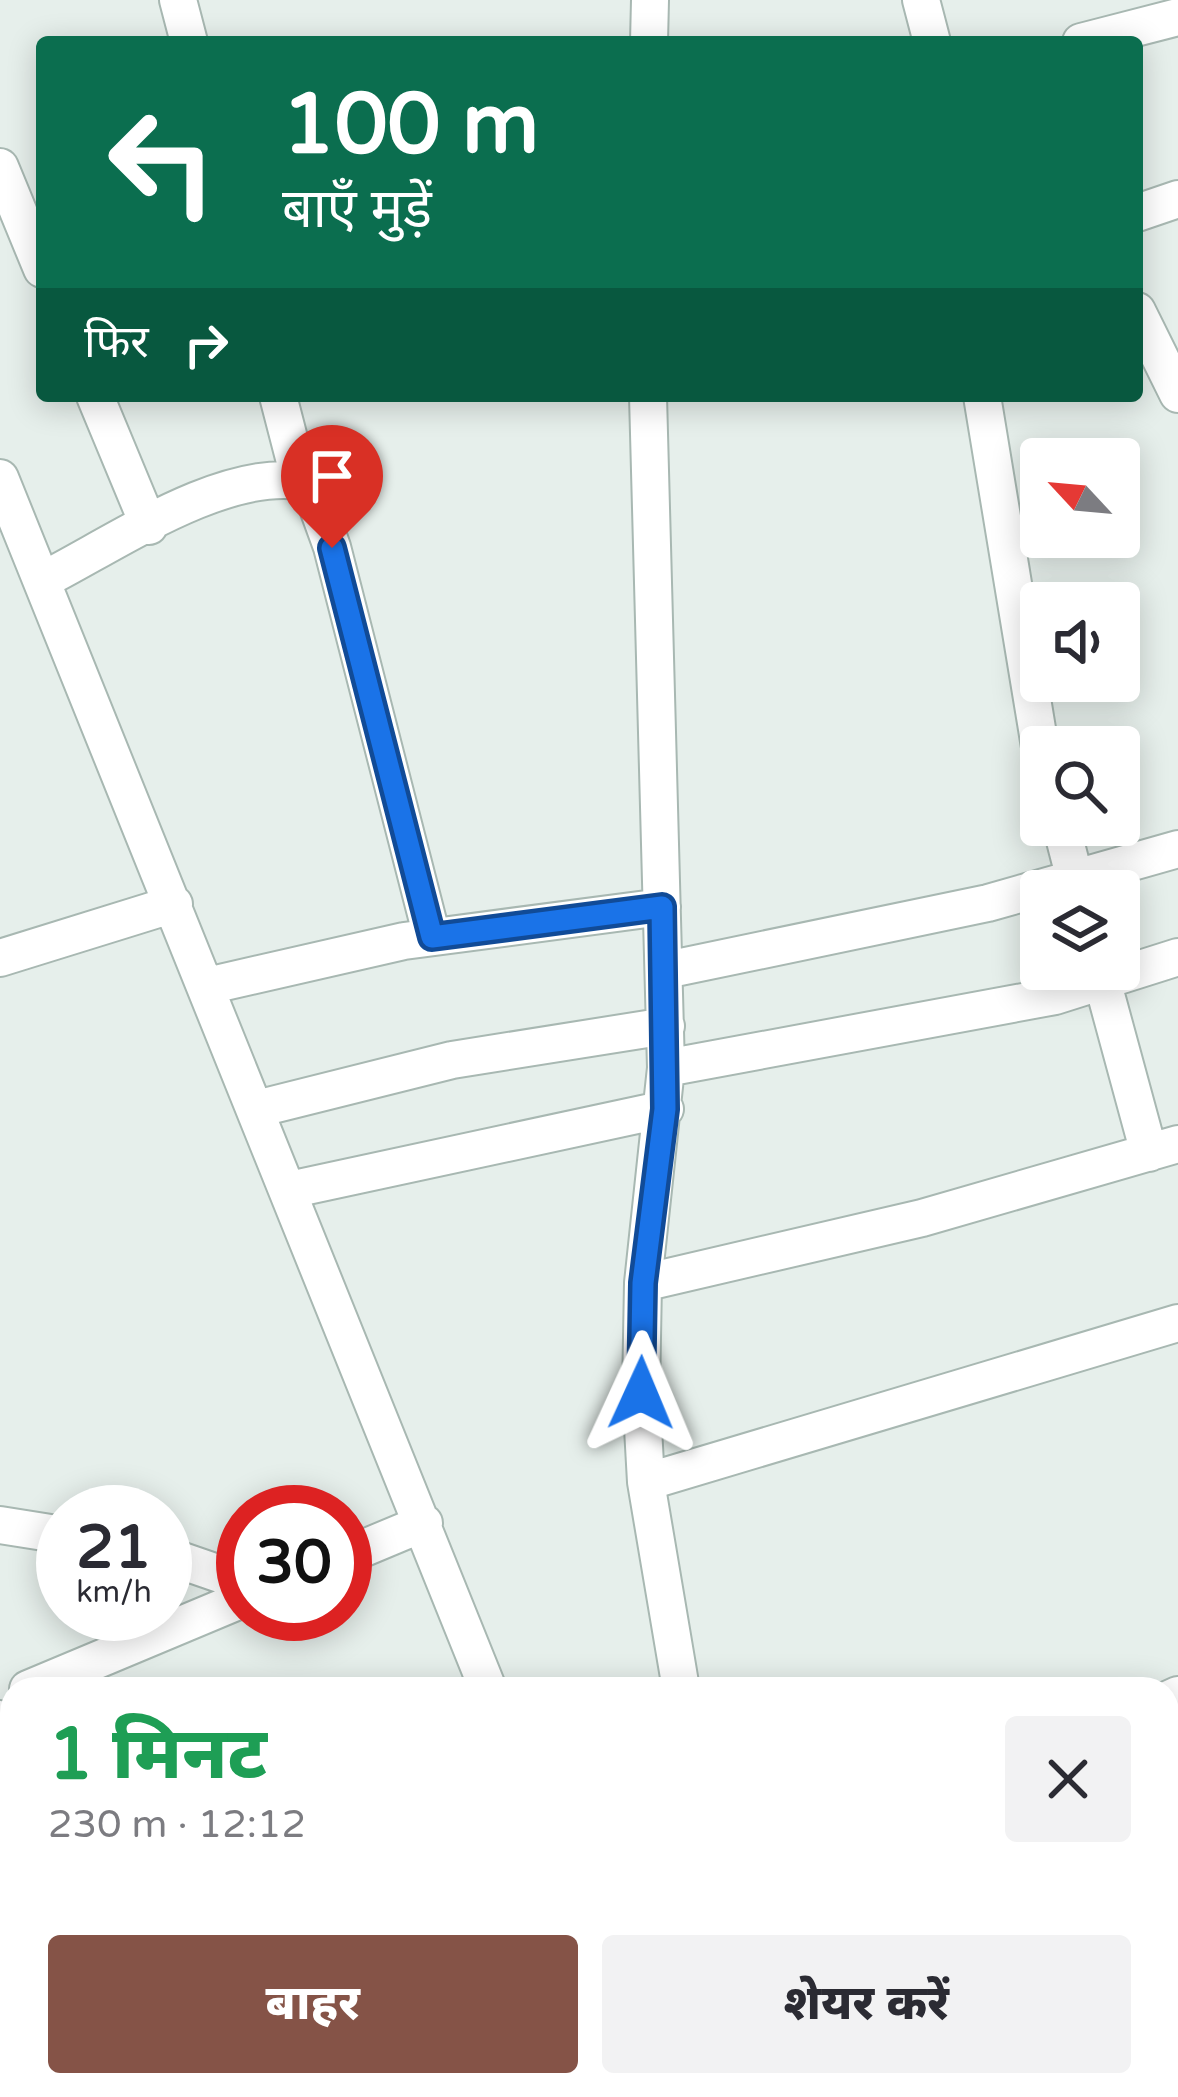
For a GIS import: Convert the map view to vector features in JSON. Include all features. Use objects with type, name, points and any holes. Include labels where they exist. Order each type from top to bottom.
[{"type":"street","points":[[178,0],[187,36]]},
{"type":"street","points":[[649,36],[650,0]]},
{"type":"street","points":[[921,0],[930,36]]},
{"type":"street","points":[[1104,36],[1178,17]]},
{"type":"street","points":[[0,166],[36,253]]},
{"type":"street","points":[[1143,212],[1178,199]]},
{"type":"street","points":[[1143,323],[1178,394]]},
{"type":"street","points":[[97,402],[149,526]]},
{"type":"street","points":[[280,402],[300,481],[315,500],[332,548],[432,937]]},
{"type":"street","points":[[647,402],[666,1068],[643,1283],[646,1482],[679,1677]]},
{"type":"street","points":[[983,402],[1037,726]]},
{"type":"street","points":[[43,580],[227,488],[272,477],[300,481]]},
{"type":"street","points":[[0,478],[483,1677]]},
{"type":"street","points":[[1119,870],[1178,849]]},
{"type":"street","points":[[666,970],[1020,897]]},
{"type":"street","points":[[0,958],[174,904]]},
{"type":"street","points":[[207,986],[432,937],[662,907]]},
{"type":"street","points":[[1140,966],[1178,957]]},
{"type":"street","points":[[666,1068],[1069,990]]},
{"type":"street","points":[[643,1283],[922,1218],[1163,1148],[1106,990]]},
{"type":"street","points":[[256,1109],[452,1060],[666,1026]]},
{"type":"street","points":[[290,1190],[665,1109]]},
{"type":"street","points":[[646,1482],[1178,1323]]},
{"type":"street","points":[[372,1545],[424,1523]]},
{"type":"street","points":[[0,1525],[36,1531]]},
{"type":"street","points":[[57,1677],[216,1610]]},
{"type":"route","points":[[332,548],[432,937],[662,907],[665,1109],[643,1283],[641,1393]]}]
